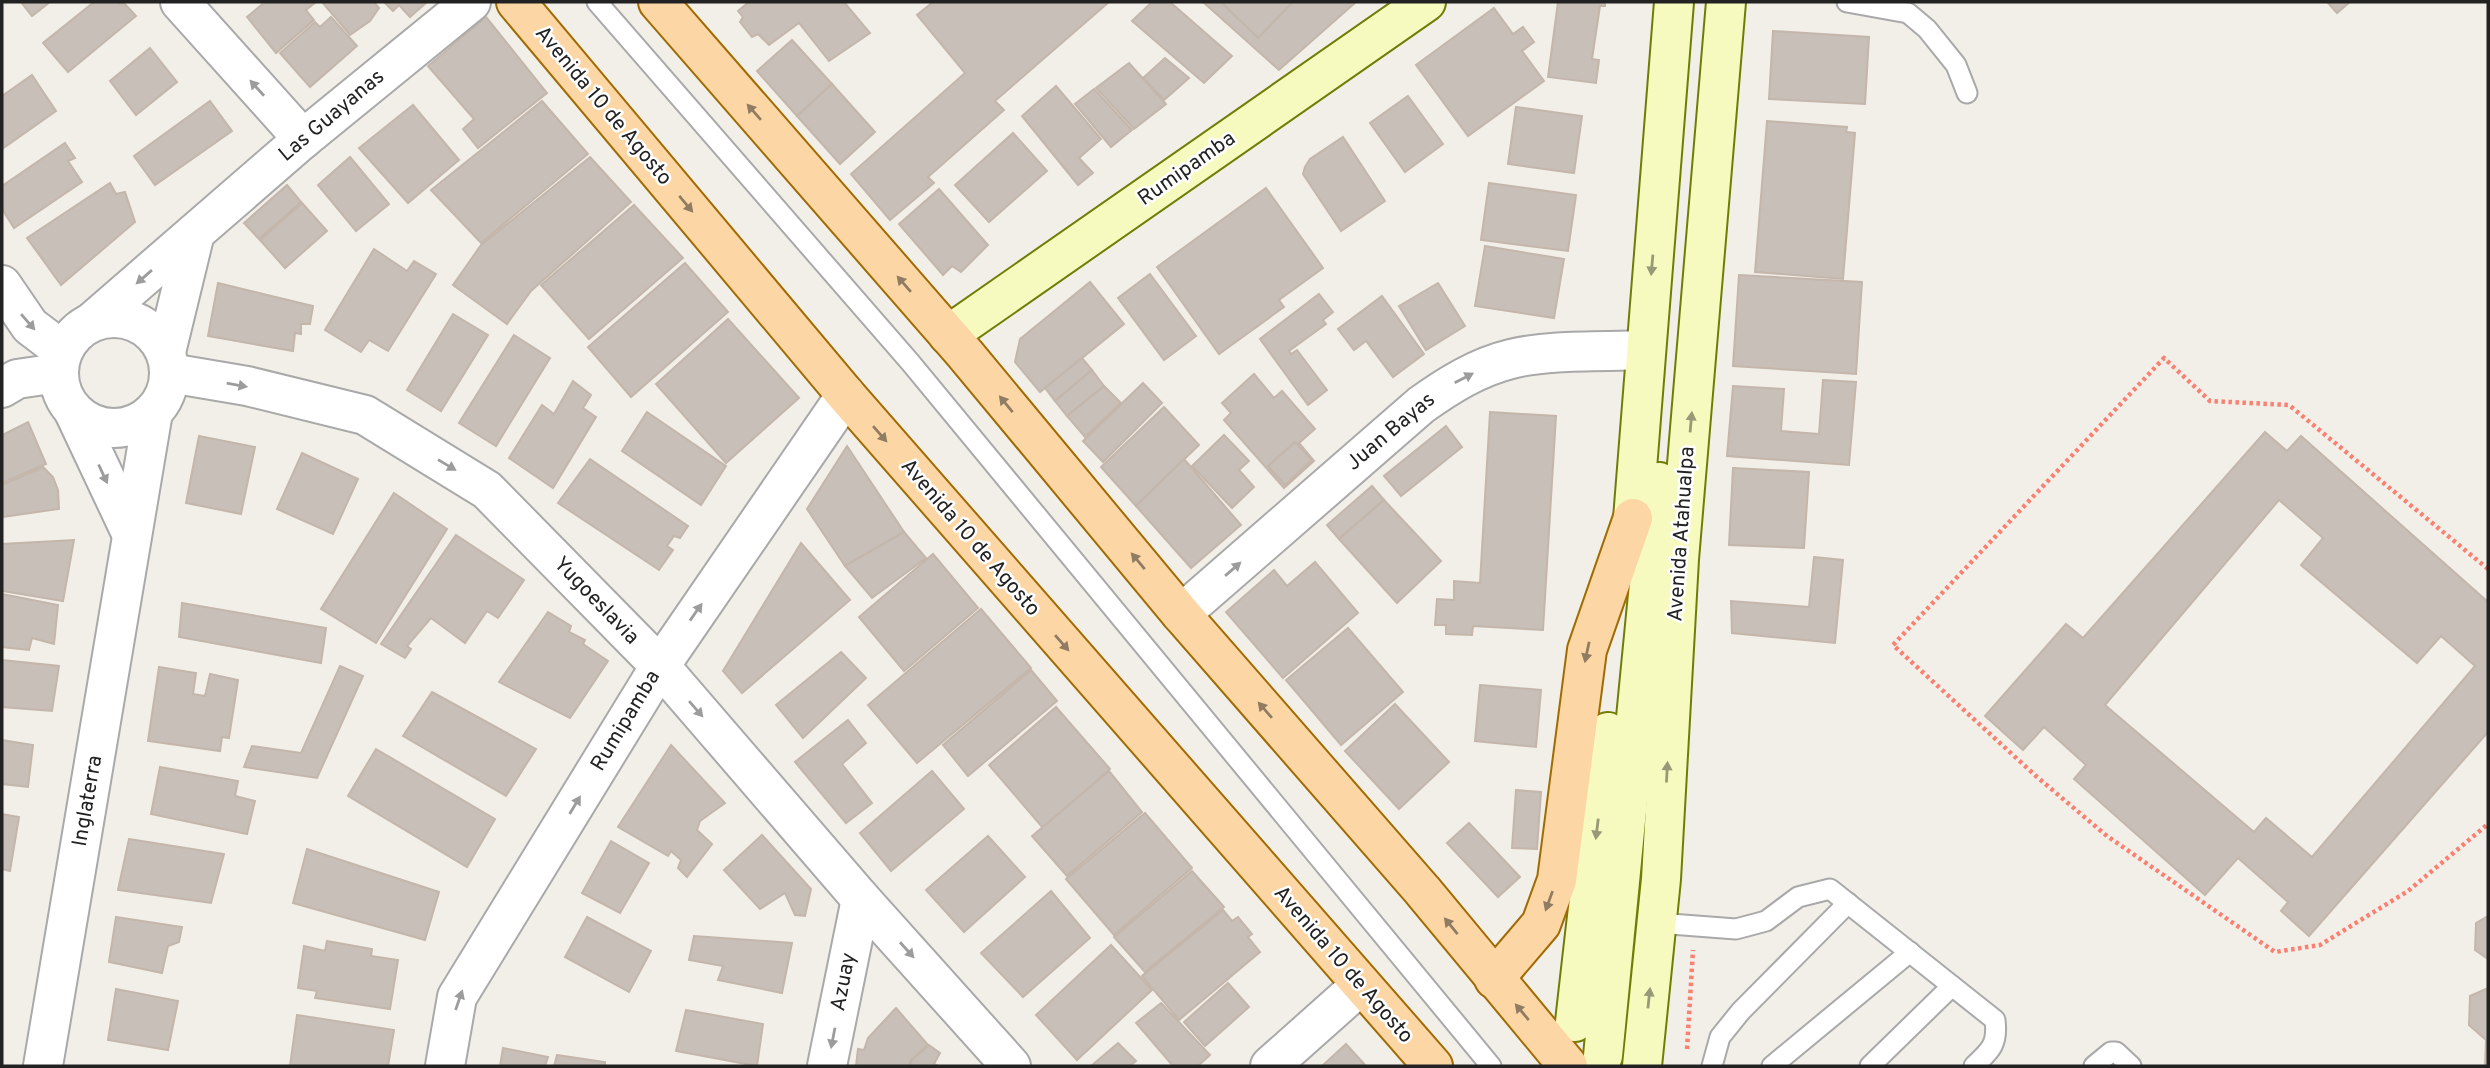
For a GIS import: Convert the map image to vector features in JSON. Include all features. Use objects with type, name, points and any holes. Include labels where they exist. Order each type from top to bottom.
[{"type":"main road","name":"Avenida 10 de Agosto","points":[[516,2],[846,395],[1433,1066]]},
{"type":"main road","points":[[658,2],[948,335],[1181,614],[1422,890],[1494,979],[1586,1061]]},
{"type":"main road","points":[[1575,1021],[1633,518],[1674,2]]},
{"type":"main road","points":[[1683,240],[1677,220],[1693,2]]},
{"type":"main road","points":[[1683,240],[1692,221],[1715,2]]},
{"type":"main road","name":"Avenida Atahualpa","points":[[1642,1066],[1657,923],[1679,559],[1727,2]]},
{"type":"main road","name":"Rumipamba","points":[[948,335],[1411,6]]},
{"type":"main road","name":"Avenida Atahualpa","points":[[1586,1061],[1683,240]]},
{"type":"main road","points":[[1494,979],[1541,924],[1557,880],[1587,650],[1633,518]]},
{"type":"street","points":[[180,2],[303,139]]},
{"type":"street","name":"Las Guayanas","points":[[93,321],[303,139],[471,2]]},
{"type":"street","points":[[75,412],[92,425],[114,429],[135,425],[153,412],[166,394],[168,362],[195,233]]},
{"type":"street","points":[[2,285],[30,326],[61,362]]},
{"type":"street","points":[[132,535],[75,412],[62,394],[61,362],[75,333],[93,321],[115,317],[136,321],[154,334],[168,362]]},
{"type":"street","name":"Juan Bayas","points":[[1181,614],[1420,405],[1462,378],[1488,366],[1528,355],[1645,350]]},
{"type":"street","points":[[2,388],[17,379],[61,362]]},
{"type":"street","name":"Yugoeslavia","points":[[168,362],[247,386],[365,415],[487,490],[660,666],[861,899],[1011,1066]]},
{"type":"street","name":"Rumipamba","points":[[445,1066],[457,997],[660,666],[846,395]]},
{"type":"street","name":"Inglaterra","points":[[43,1066],[153,412]]},
{"type":"street","name":"Azuay","points":[[827,1066],[861,899]]},
{"type":"street","points":[[1270,1066],[1361,985]]},
{"type":"lane","points":[[597,2],[909,362],[1491,1066]]},
{"type":"lane","points":[[1847,2],[1908,13],[1927,29],[1956,65],[1967,93]]},
{"type":"lane","points":[[1657,923],[1736,929],[1766,921],[1798,897],[1830,889],[1996,1020],[1997,1036],[1990,1051],[1974,1066]]},
{"type":"lane","points":[[1712,1066],[1720,1037],[1741,1011],[1848,903]]},
{"type":"lane","points":[[1772,1066],[1910,952]]},
{"type":"lane","points":[[1870,1066],[1952,986]]},
{"type":"lane","points":[[2094,1066],[2111,1052],[2116,1052],[2131,1066]]},
{"type":"path","points":[[2488,569],[2289,405],[2210,401],[2164,358],[1892,645],[2037,777],[2107,836],[2275,952],[2320,945],[2408,891],[2488,824]]},
{"type":"building","points":[[21,2],[50,2],[32,16]]},
{"type":"building","points":[[94,2],[123,2],[136,16],[68,72],[43,43]]},
{"type":"building","points":[[265,2],[316,2],[306,10],[314,20],[276,53],[247,17]]},
{"type":"building","points":[[322,2],[374,2],[379,8],[370,21],[350,35]]},
{"type":"building","points":[[384,2],[427,2],[410,17],[399,5],[393,11]]},
{"type":"building","points":[[749,2],[844,2],[870,33],[829,61],[799,23],[769,45],[758,34],[752,37],[740,22],[743,17],[738,11]]},
{"type":"building","points":[[933,2],[1109,2],[995,101],[1004,110],[928,177],[934,183],[890,220],[851,174],[965,73],[917,15]]},
{"type":"building","points":[[1152,2],[1170,2],[1232,56],[1204,83],[1132,21]]},
{"type":"building","points":[[1203,2],[1356,2],[1279,70]]},
{"type":"building","points":[[1221,2],[1293,2],[1258,38]]},
{"type":"building","points":[[1558,2],[1605,2],[1605,6],[1600,6],[1592,59],[1599,60],[1596,83],[1548,77]]},
{"type":"building","points":[[2327,2],[2350,2],[2337,13]]},
{"type":"building","points":[[1494,8],[1513,34],[1523,27],[1534,42],[1522,51],[1544,81],[1468,136],[1416,65]]},
{"type":"building","points":[[331,17],[357,46],[310,87],[280,53],[315,22],[320,27]]},
{"type":"building","points":[[486,17],[547,93],[478,148],[463,129],[474,119],[428,66]]},
{"type":"building","points":[[1773,31],[1869,37],[1865,104],[1769,99]]},
{"type":"building","points":[[792,40],[832,84],[797,116],[757,71]]},
{"type":"building","points":[[150,48],[177,82],[136,115],[110,81]]},
{"type":"building","points":[[1165,58],[1189,78],[1164,100],[1143,78]]},
{"type":"building","points":[[1129,63],[1166,104],[1134,129],[1096,88]]},
{"type":"building","points":[[32,75],[56,111],[2,149],[2,96]]},
{"type":"building","points":[[832,84],[875,132],[840,164],[797,116]]},
{"type":"building","points":[[1056,86],[1101,139],[1079,158],[1093,173],[1078,185],[1022,116]]},
{"type":"building","points":[[1094,89],[1132,130],[1111,147],[1075,104]]},
{"type":"building","points":[[1408,96],[1443,144],[1405,172],[1370,123]]},
{"type":"building","points":[[210,101],[232,131],[155,185],[134,156]]},
{"type":"building","points":[[542,101],[588,154],[481,243],[431,190]]},
{"type":"building","points":[[413,105],[459,160],[408,203],[359,148]]},
{"type":"building","points":[[1516,107],[1582,116],[1574,173],[1508,164]]},
{"type":"building","points":[[1767,121],[1847,127],[1846,132],[1855,133],[1843,279],[1755,272]]},
{"type":"building","points":[[1013,133],[1047,171],[989,222],[955,185]]},
{"type":"building","points":[[1343,137],[1385,201],[1341,231],[1303,174],[1310,159]]},
{"type":"building","points":[[65,143],[75,158],[68,161],[82,182],[14,228],[2,209],[2,186]]},
{"type":"building","points":[[350,157],[389,204],[356,231],[318,185]]},
{"type":"building","points":[[590,157],[631,202],[531,291],[507,324],[453,285],[481,245]]},
{"type":"building","points":[[110,183],[116,194],[125,192],[135,222],[61,285],[27,238]]},
{"type":"building","points":[[1489,183],[1576,195],[1568,251],[1481,240]]},
{"type":"building","points":[[287,185],[301,202],[259,239],[244,223]]},
{"type":"building","points":[[1266,188],[1323,268],[1279,300],[1284,307],[1219,354],[1157,267]]},
{"type":"building","points":[[939,189],[988,245],[961,272],[952,266],[943,275],[899,224]]},
{"type":"building","points":[[302,203],[327,231],[285,268],[260,240]]},
{"type":"building","points":[[634,205],[683,258],[589,339],[541,285]]},
{"type":"building","points":[[1485,246],[1564,259],[1554,318],[1475,306]]},
{"type":"building","points":[[374,249],[407,271],[414,261],[436,274],[388,351],[369,340],[361,352],[325,330]]},
{"type":"building","points":[[685,263],[728,312],[631,397],[588,347]]},
{"type":"building","points":[[1150,274],[1196,336],[1164,360],[1118,298]]},
{"type":"building","points":[[1739,275],[1862,282],[1856,374],[1733,366]]},
{"type":"building","points":[[1090,282],[1124,324],[1040,392],[1015,362],[1020,339]]},
{"type":"building","points":[[218,283],[313,306],[310,324],[301,324],[301,334],[295,333],[293,351],[208,336]]},
{"type":"building","points":[[1438,283],[1465,326],[1426,350],[1399,306]]},
{"type":"building","points":[[1319,294],[1333,312],[1323,320],[1326,324],[1289,351],[1291,354],[1297,350],[1327,390],[1308,405],[1260,339]]},
{"type":"building","points":[[1382,296],[1424,354],[1393,377],[1366,341],[1354,350],[1338,329]]},
{"type":"building","points":[[453,314],[488,335],[441,411],[407,390]]},
{"type":"building","points":[[728,319],[799,398],[726,463],[656,384]]},
{"type":"building","points":[[514,335],[550,358],[496,446],[459,423]]},
{"type":"building","points":[[1082,358],[1092,370],[1055,401],[1045,388]]},
{"type":"building","points":[[1092,370],[1104,386],[1067,416],[1055,401]]},
{"type":"building","points":[[1254,374],[1274,398],[1282,391],[1315,429],[1299,443],[1314,461],[1284,488],[1224,420],[1231,413],[1222,403]]},
{"type":"building","points":[[1823,380],[1856,382],[1849,465],[1727,456],[1733,386],[1784,389],[1781,431],[1819,434]]},
{"type":"building","points":[[573,381],[591,395],[583,408],[596,417],[553,488],[509,458],[542,405],[554,414]]},
{"type":"building","points":[[1143,383],[1162,403],[1103,462],[1083,441]]},
{"type":"building","points":[[1104,386],[1121,403],[1085,437],[1067,416]]},
{"type":"building","points":[[1164,407],[1199,445],[1136,506],[1101,467]]},
{"type":"building","points":[[647,412],[726,466],[701,505],[622,451]]},
{"type":"building","points":[[1490,412],[1556,416],[1543,630],[1473,626],[1472,635],[1446,634],[1446,625],[1435,625],[1437,599],[1454,600],[1454,581],[1480,583]]},
{"type":"building","points":[[28,422],[46,464],[2,483],[2,435]]},
{"type":"building","points":[[1446,426],[1462,447],[1401,496],[1384,476]]},
{"type":"building","points":[[2265,432],[2287,451],[2301,436],[2488,602],[2488,732],[2309,936],[2281,911],[2288,902],[2238,858],[2205,895],[2074,779],[2086,765],[2044,727],[2023,750],[1985,716],[2066,624],[2083,638]],"holes":[[[2279,500],[2323,538],[2301,565],[2417,663],[2441,636],[2475,666],[2312,857],[2266,818],[2254,832],[2105,705]]]},
{"type":"building","points":[[1224,435],[1249,461],[1239,470],[1254,487],[1232,508],[1192,466]]},
{"type":"building","points":[[199,436],[255,447],[241,514],[186,503]]},
{"type":"building","points":[[1295,442],[1312,460],[1285,485],[1268,466]]},
{"type":"building","points":[[847,446],[904,532],[845,566],[807,509]]},
{"type":"building","points":[[302,453],[358,479],[333,534],[277,509]]},
{"type":"building","points":[[590,459],[688,526],[680,538],[674,536],[667,546],[673,550],[659,570],[558,503]]},
{"type":"building","points":[[1184,459],[1241,525],[1191,568],[1136,506]]},
{"type":"building","points":[[43,467],[53,477],[58,490],[59,509],[2,517],[2,485]]},
{"type":"building","points":[[1733,468],[1809,472],[1804,548],[1729,545]]},
{"type":"building","points":[[1372,486],[1384,500],[1339,539],[1327,525]]},
{"type":"building","points":[[394,493],[447,529],[376,643],[321,609]]},
{"type":"building","points":[[1384,500],[1441,561],[1397,603],[1339,539]]},
{"type":"building","points":[[904,532],[926,558],[872,598],[845,566]]},
{"type":"building","points":[[456,535],[524,580],[498,618],[487,611],[465,643],[431,618],[407,646],[411,649],[405,658],[381,644]]},
{"type":"building","points":[[74,540],[63,601],[2,591],[2,544]]},
{"type":"building","points":[[801,543],[850,600],[742,693],[723,671]]},
{"type":"building","points":[[933,554],[978,608],[904,671],[859,617]]},
{"type":"building","points":[[1814,557],[1843,560],[1835,643],[1732,633],[1731,601],[1809,607]]},
{"type":"building","points":[[1315,562],[1358,613],[1283,678],[1226,612],[1274,570],[1287,586]]},
{"type":"building","points":[[2,594],[58,605],[54,644],[32,638],[29,650],[2,647]]},
{"type":"building","points":[[182,603],[326,628],[321,663],[179,637]]},
{"type":"building","points":[[981,609],[1031,668],[917,763],[868,705]]},
{"type":"building","points":[[548,612],[571,626],[569,632],[585,640],[583,644],[608,661],[570,718],[499,682]]},
{"type":"building","points":[[1348,628],[1403,692],[1341,745],[1286,680]]},
{"type":"building","points":[[841,652],[866,678],[803,738],[776,705]]},
{"type":"building","points":[[2,660],[59,666],[52,711],[2,707]]},
{"type":"building","points":[[340,666],[363,676],[317,778],[244,767],[252,746],[301,753]]},
{"type":"building","points":[[159,667],[196,673],[193,694],[205,696],[210,674],[238,680],[229,738],[222,737],[220,751],[148,741]]},
{"type":"building","points":[[1031,670],[1057,701],[968,776],[943,745]]},
{"type":"building","points":[[1480,685],[1541,690],[1536,747],[1475,741]]},
{"type":"building","points":[[432,692],[536,749],[506,796],[403,736]]},
{"type":"building","points":[[1395,704],[1449,762],[1399,809],[1345,751]]},
{"type":"building","points":[[1056,707],[1110,769],[1043,828],[989,765]]},
{"type":"building","points":[[848,720],[866,743],[842,764],[872,803],[846,823],[795,762]]},
{"type":"building","points":[[2,740],[33,745],[28,787],[2,784]]},
{"type":"building","points":[[671,745],[725,803],[700,821],[697,830],[712,844],[687,877],[678,868],[681,860],[671,851],[668,856],[618,827]]},
{"type":"building","points":[[376,749],[495,819],[467,867],[348,796]]},
{"type":"building","points":[[160,767],[238,781],[235,796],[255,801],[247,834],[151,814]]},
{"type":"building","points":[[932,771],[964,809],[891,871],[860,833]]},
{"type":"building","points":[[1109,771],[1142,812],[1067,876],[1032,836]]},
{"type":"building","points":[[1516,790],[1541,792],[1537,849],[1512,848]]},
{"type":"building","points":[[1145,813],[1192,868],[1114,935],[1066,879]]},
{"type":"building","points":[[2,814],[19,817],[10,871],[2,869]]},
{"type":"building","points":[[1469,823],[1520,877],[1498,897],[1447,843]]},
{"type":"building","points":[[762,835],[811,889],[805,916],[795,915],[785,893],[760,909],[724,870]]},
{"type":"building","points":[[988,836],[1025,877],[964,932],[926,890]]},
{"type":"building","points":[[129,839],[224,854],[211,903],[118,890]]},
{"type":"building","points":[[611,841],[649,863],[620,913],[582,893]]},
{"type":"building","points":[[307,849],[439,892],[425,940],[293,903]]},
{"type":"building","points":[[1192,871],[1224,907],[1145,972],[1114,937]]},
{"type":"building","points":[[1051,891],[1090,938],[1023,997],[981,953]]},
{"type":"building","points":[[1223,910],[1232,921],[1238,917],[1252,934],[1248,937],[1260,952],[1179,1020],[1142,976]]},
{"type":"building","points":[[2488,916],[2488,959],[2475,950],[2476,923]]},
{"type":"building","points":[[116,917],[182,927],[179,942],[168,946],[162,973],[109,962]]},
{"type":"building","points":[[587,917],[651,951],[629,992],[565,957]]},
{"type":"building","points":[[694,936],[792,943],[782,993],[718,980],[723,966],[689,960]]},
{"type":"building","points":[[327,941],[372,949],[371,956],[398,960],[390,1009],[315,998],[317,991],[298,988],[304,946],[325,951]]},
{"type":"building","points":[[1111,945],[1152,990],[1077,1060],[1036,1015]]},
{"type":"building","points":[[1228,983],[1249,1007],[1205,1046],[1184,1022]]},
{"type":"building","points":[[2488,988],[2488,1066],[2485,1066],[2486,1040],[2469,1025],[2470,996]]},
{"type":"building","points":[[116,989],[178,1001],[168,1050],[108,1040]]},
{"type":"building","points":[[1161,1003],[1210,1055],[1198,1066],[1173,1066],[1136,1023]]},
{"type":"building","points":[[896,1008],[928,1045],[911,1060],[909,1066],[856,1066],[858,1049],[864,1050],[868,1038]]},
{"type":"building","points":[[686,1010],[763,1024],[757,1066],[676,1051]]},
{"type":"building","points":[[297,1015],[394,1030],[388,1066],[290,1066]]},
{"type":"building","points":[[1118,1043],[1136,1061],[1130,1066],[1091,1066]]},
{"type":"building","points":[[1346,1044],[1366,1066],[1322,1066]]},
{"type":"building","points":[[929,1045],[940,1053],[934,1064],[938,1066],[910,1066],[912,1060]]},
{"type":"building","points":[[503,1048],[548,1057],[545,1066],[500,1066]]},
{"type":"building","points":[[557,1055],[605,1062],[605,1066],[554,1066]]}]
